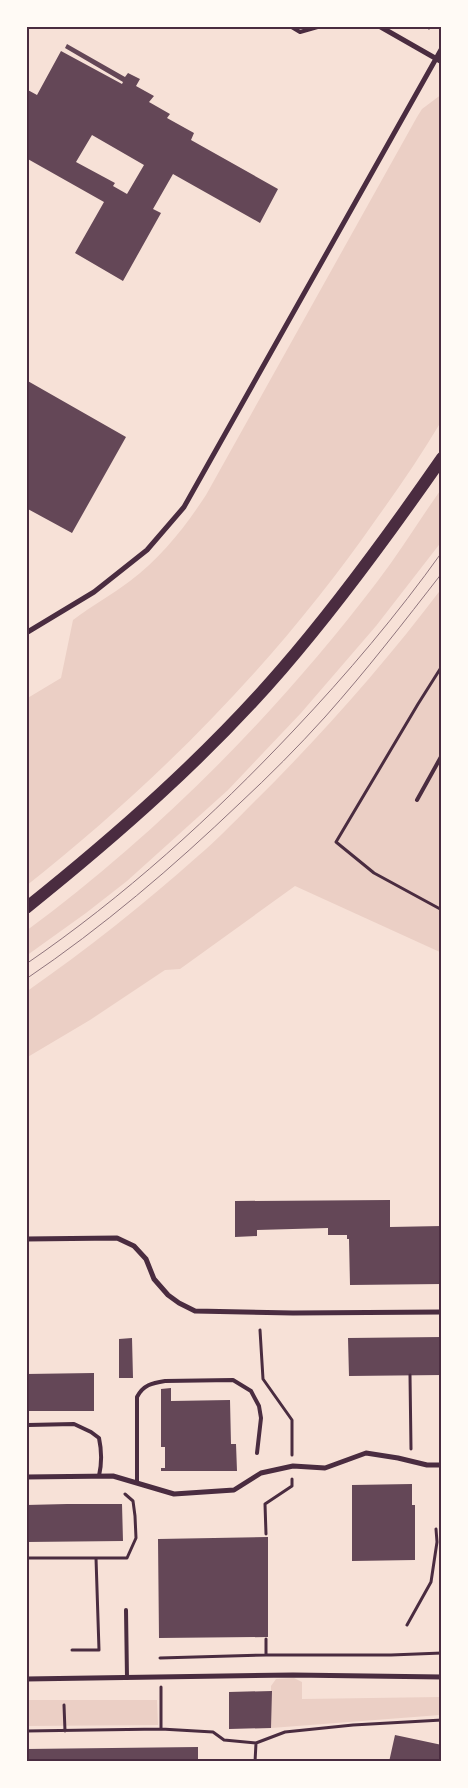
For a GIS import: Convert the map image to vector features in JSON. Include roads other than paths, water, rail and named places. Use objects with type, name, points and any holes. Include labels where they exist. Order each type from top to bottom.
[{"type":"main road","points":[[26,908],[86,860],[157,796],[219,736],[282,670],[351,584],[442,458]]},
{"type":"street","points":[[379,26],[442,62]]},
{"type":"street","points":[[26,633],[94,592],[147,550],[184,507],[442,48]]},
{"type":"street","points":[[26,1239],[116,1238],[134,1246],[146,1259],[154,1279],[168,1295],[179,1303],[196,1310],[293,1313],[442,1312]]},
{"type":"street","points":[[26,1477],[113,1476],[174,1494],[234,1490],[261,1473],[293,1466],[325,1468],[366,1453],[427,1465],[442,1465]]},
{"type":"street","points":[[26,1679],[293,1675],[442,1677]]},
{"type":"lane","points":[[290,26],[300,32],[321,26]]},
{"type":"lane","points":[[416,800],[442,755]]},
{"type":"lane","points":[[136,1483],[137,1397],[141,1389],[154,1383],[165,1381],[233,1380],[251,1391],[260,1406],[261,1418],[257,1453]]},
{"type":"lane","points":[[28,1425],[74,1424],[91,1432],[99,1438],[101,1448],[102,1460],[99,1476]]},
{"type":"lane","points":[[126,1610],[127,1678]]},
{"type":"tram line","points":[[26,964],[133,883],[232,793],[294,730],[352,666],[407,599],[442,552]]},
{"type":"tram line","points":[[26,979],[82,939],[137,896],[215,827],[262,782],[340,700],[442,573]]}]
